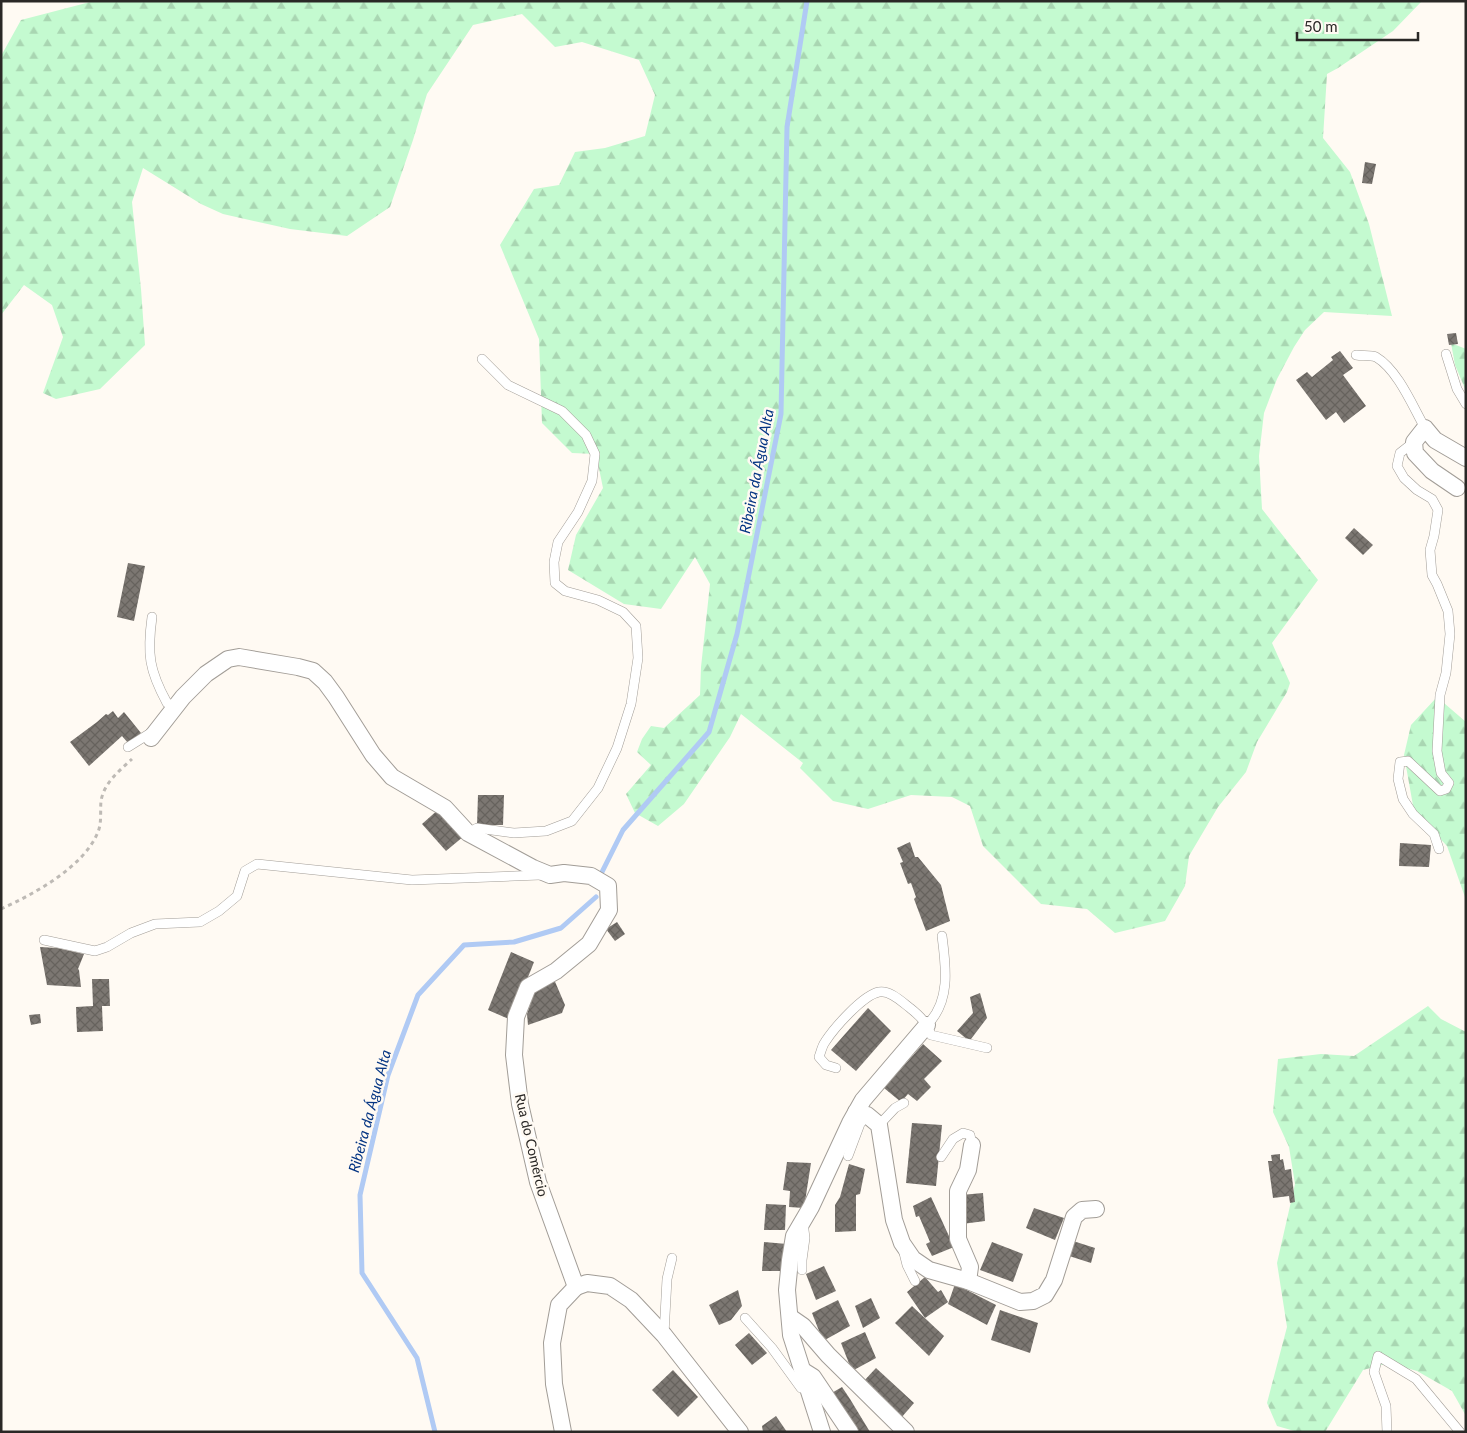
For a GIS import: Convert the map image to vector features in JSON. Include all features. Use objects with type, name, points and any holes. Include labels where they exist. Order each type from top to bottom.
[{"type":"street","points":[[1461,490],[1432,471],[1415,453],[1414,442],[1425,428],[1435,440],[1466,458]]},
{"type":"street","points":[[155,733],[206,674],[228,659],[239,657],[298,666],[313,671],[330,689],[374,755],[392,777],[445,808],[468,833],[533,868],[550,875]]},
{"type":"street","name":"Rua do Comércio","points":[[550,875],[564,873],[591,876],[608,886],[609,910],[589,944],[556,971],[528,987],[516,1017],[514,1055],[520,1104],[538,1182],[576,1287]]},
{"type":"street","points":[[928,1025],[863,1100],[894,1220],[902,1243],[913,1259],[929,1270],[968,1281],[1020,1302],[1033,1301],[1045,1295],[1054,1280],[1074,1217],[1082,1210],[1096,1209]]},
{"type":"street","points":[[822,1432],[791,1335],[787,1290],[790,1260],[794,1236],[811,1208],[820,1184],[867,1118]]},
{"type":"street","points":[[968,1281],[970,1267],[958,1239],[958,1191],[968,1170],[972,1146]]},
{"type":"street","points":[[563,1432],[554,1384],[552,1343],[559,1305],[576,1287],[587,1283],[610,1286],[630,1300],[664,1335],[740,1432]]},
{"type":"street","points":[[790,1317],[803,1326],[828,1355],[906,1432]]},
{"type":"street","points":[[804,1371],[814,1377],[850,1432]]},
{"type":"lane","points":[[1446,354],[1457,389],[1466,404]]},
{"type":"lane","points":[[1356,355],[1375,356],[1390,370],[1399,380],[1425,428]]},
{"type":"lane","points":[[468,833],[477,828],[514,832],[546,831],[572,821],[598,788],[617,748],[631,704],[638,658],[636,626],[624,612],[598,600],[565,591],[555,583],[554,562],[558,542],[578,512],[592,481],[595,454],[586,435],[562,411],[508,386],[482,359]]},
{"type":"lane","points":[[1414,442],[1400,454],[1396,466],[1404,478],[1417,490],[1432,499],[1438,510],[1430,550],[1432,575],[1448,611],[1450,634],[1446,673],[1440,695],[1437,751],[1441,773],[1448,783],[1446,788],[1440,791],[1408,761],[1400,762],[1398,779],[1403,798],[1413,814],[1434,834],[1439,849]]},
{"type":"lane","points":[[152,617],[148,643],[151,667],[157,685],[167,702],[177,706]]},
{"type":"lane","points":[[128,747],[155,733]]},
{"type":"lane","points":[[44,940],[95,951],[107,947],[131,933],[155,924],[200,922],[237,896],[245,871],[257,864],[412,880],[550,875]]},
{"type":"lane","points":[[928,1025],[937,1015],[944,993],[946,970],[942,936]]},
{"type":"lane","points":[[836,1068],[826,1065],[819,1056],[825,1042],[842,1021],[866,999],[880,992],[891,994],[917,1014],[928,1025],[931,1035],[987,1048]]},
{"type":"lane","points":[[848,1156],[860,1124],[867,1118],[904,1103]]},
{"type":"lane","points":[[941,1157],[954,1139],[963,1133],[970,1135],[972,1146]]},
{"type":"lane","points":[[802,1270],[805,1238],[803,1222]]},
{"type":"lane","points":[[902,1243],[907,1265],[916,1281]]},
{"type":"lane","points":[[664,1335],[667,1279],[672,1258]]},
{"type":"lane","points":[[745,1318],[772,1348],[801,1388],[809,1389]]},
{"type":"lane","points":[[1387,1432],[1386,1406],[1374,1372],[1378,1356],[1416,1379],[1460,1432]]},
{"type":"path","points":[[1,909],[43,888],[60,876],[91,844],[99,830],[101,801],[107,784],[133,758]]},
{"type":"green space","points":[[94,1],[1422,1],[1393,31],[1327,74],[1323,138],[1350,172],[1369,224],[1392,316],[1324,312],[1305,330],[1294,347],[1277,379],[1264,413],[1259,456],[1262,509],[1318,580],[1272,643],[1290,683],[1287,692],[1257,742],[1246,772],[1218,807],[1189,856],[1185,886],[1165,921],[1115,933],[1087,909],[1041,904],[983,846],[970,806],[952,797],[911,795],[868,809],[833,801],[800,768],[803,763],[741,714],[730,737],[684,804],[658,826],[635,813],[626,794],[651,765],[637,752],[642,739],[651,726],[664,728],[700,695],[701,667],[710,584],[695,557],[661,609],[624,604],[568,570],[576,535],[603,488],[596,454],[572,453],[542,423],[539,339],[500,245],[534,189],[559,185],[575,152],[605,148],[645,136],[655,95],[639,60],[582,42],[555,47],[522,14],[473,25],[427,94],[390,207],[347,236],[290,229],[223,214],[201,204],[143,168],[132,202],[145,345],[100,389],[56,399],[43,393],[63,337],[52,305],[24,285],[1,315],[1,56],[21,20]]},
{"type":"green space","points":[[1451,343],[1466,349],[1466,391],[1455,365]]},
{"type":"green space","points":[[1437,697],[1466,722],[1466,900],[1447,846],[1414,811],[1404,755],[1411,725]]},
{"type":"green space","points":[[1428,1006],[1441,1019],[1466,1032],[1466,1416],[1452,1391],[1417,1371],[1389,1363],[1363,1370],[1325,1432],[1298,1432],[1277,1426],[1267,1403],[1287,1327],[1277,1263],[1295,1184],[1289,1147],[1273,1112],[1278,1059],[1321,1054],[1354,1056]]},
{"type":"building","points":[[1365,162],[1376,164],[1372,184],[1362,183]]},
{"type":"building","points":[[1456,333],[1458,344],[1449,345],[1447,334]]},
{"type":"building","points":[[1340,351],[1353,368],[1343,375],[1366,406],[1344,423],[1336,412],[1326,420],[1296,380],[1307,372],[1312,377],[1333,360],[1331,357]]},
{"type":"building","points":[[1354,528],[1373,545],[1363,555],[1345,538]]},
{"type":"building","points":[[128,563],[145,566],[134,621],[117,617]]},
{"type":"building","points":[[113,711],[118,718],[124,712],[141,733],[128,743],[122,736],[89,766],[70,742],[106,714],[108,715]]},
{"type":"building","points":[[478,795],[504,795],[503,825],[477,825]]},
{"type":"building","points":[[440,808],[464,836],[446,851],[422,824]]},
{"type":"building","points":[[910,842],[915,857],[918,857],[941,885],[950,921],[926,931],[914,899],[916,897],[911,883],[908,884],[900,863],[903,862],[897,848]]},
{"type":"building","points":[[1400,843],[1431,845],[1429,867],[1399,866]]},
{"type":"building","points":[[617,922],[625,934],[615,941],[606,929]]},
{"type":"building","points":[[40,947],[57,948],[84,954],[78,969],[81,987],[47,985]]},
{"type":"building","points":[[511,952],[534,962],[511,1020],[488,1010]]},
{"type":"building","points":[[553,977],[565,1005],[562,1013],[528,1025],[527,1014],[537,984]]},
{"type":"building","points":[[92,979],[109,979],[110,1006],[102,1006],[103,1031],[77,1032],[76,1007],[93,1006]]},
{"type":"building","points":[[980,993],[987,1018],[971,1039],[968,1040],[957,1031],[973,1013],[970,997]]},
{"type":"building","points":[[868,1008],[891,1031],[856,1071],[831,1050]]},
{"type":"building","points":[[40,1014],[41,1023],[31,1025],[29,1015]]},
{"type":"building","points":[[923,1044],[942,1061],[924,1079],[931,1087],[917,1101],[908,1094],[901,1102],[884,1088]]},
{"type":"building","points":[[912,1123],[942,1125],[936,1186],[906,1183]]},
{"type":"building","points":[[1280,1154],[1280,1160],[1283,1159],[1285,1170],[1291,1169],[1295,1202],[1290,1203],[1289,1196],[1273,1198],[1268,1161],[1272,1161],[1271,1155]]},
{"type":"building","points":[[787,1162],[811,1163],[804,1208],[789,1207],[790,1191],[783,1190]]},
{"type":"building","points":[[849,1164],[865,1169],[860,1194],[856,1195],[856,1231],[835,1232],[835,1205],[840,1197]]},
{"type":"building","points":[[983,1193],[985,1221],[962,1224],[961,1195]]},
{"type":"building","points":[[931,1197],[954,1247],[932,1256],[926,1244],[930,1242],[919,1216],[916,1217],[913,1206]]},
{"type":"building","points":[[766,1204],[786,1205],[785,1230],[764,1230]]},
{"type":"building","points":[[1034,1208],[1064,1218],[1055,1240],[1026,1228]]},
{"type":"building","points":[[1070,1240],[1095,1248],[1091,1263],[1066,1255]]},
{"type":"building","points":[[764,1242],[787,1244],[786,1271],[762,1271]]},
{"type":"building","points":[[992,1242],[1023,1254],[1013,1282],[980,1270]]},
{"type":"building","points":[[824,1266],[836,1291],[816,1300],[806,1274]]},
{"type":"building","points":[[925,1277],[938,1292],[941,1290],[948,1302],[925,1318],[907,1292]]},
{"type":"building","points":[[955,1284],[996,1305],[987,1325],[948,1304]]},
{"type":"building","points":[[738,1290],[742,1306],[731,1320],[719,1325],[709,1305]]},
{"type":"building","points":[[871,1298],[880,1318],[863,1328],[855,1306]]},
{"type":"building","points":[[838,1300],[850,1326],[823,1341],[812,1313]]},
{"type":"building","points":[[912,1306],[944,1336],[929,1356],[895,1323]]},
{"type":"building","points":[[1000,1310],[1038,1323],[1030,1353],[991,1340]]},
{"type":"building","points":[[865,1332],[876,1358],[852,1371],[841,1343]]},
{"type":"building","points":[[749,1333],[767,1353],[752,1365],[735,1345]]},
{"type":"building","points":[[876,1368],[914,1403],[901,1418],[862,1383]]},
{"type":"building","points":[[673,1370],[698,1397],[678,1417],[652,1390]]},
{"type":"building","points":[[842,1387],[870,1432],[853,1432],[830,1394]]},
{"type":"building","points":[[776,1416],[787,1432],[763,1432],[762,1426]]},
{"type":"waterway","name":"Ribeira da Água Alta","points":[[601,874],[623,830],[709,732],[737,634],[781,414],[787,127],[807,1]]},
{"type":"waterway","name":"Ribeira da Água Alta","points":[[435,1432],[417,1358],[362,1273],[360,1195],[388,1075],[418,995],[464,945],[514,942],[561,928],[596,897]]}]
